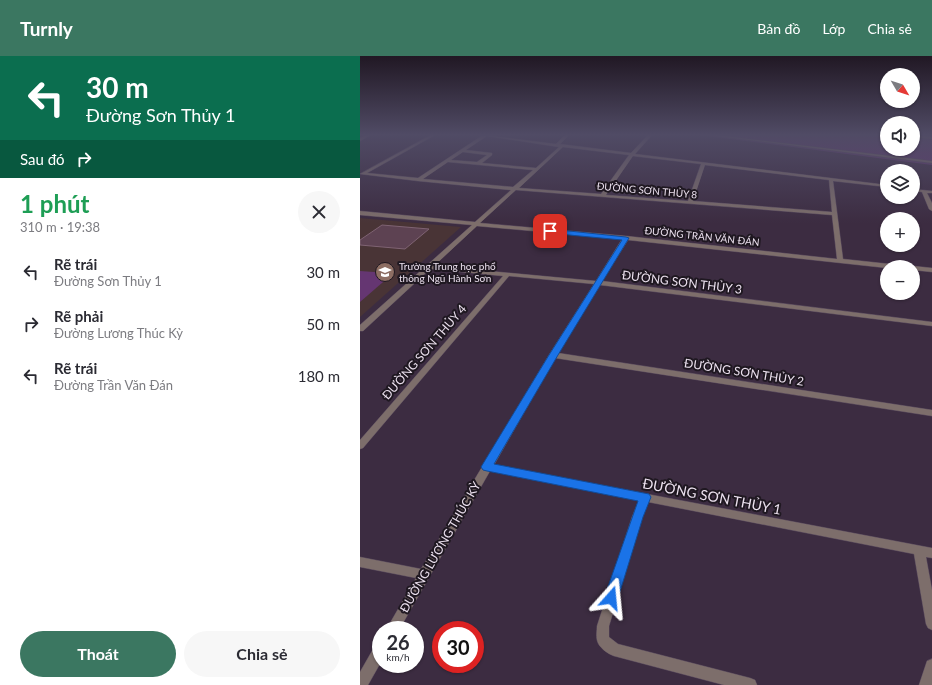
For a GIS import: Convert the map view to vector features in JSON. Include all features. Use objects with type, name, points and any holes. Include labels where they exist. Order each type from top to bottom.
[{"type":"street","points":[[361,175],[380,164]]},
{"type":"street","points":[[418,180],[442,164]]},
{"type":"street","points":[[483,164],[537,169]]},
{"type":"street","points":[[360,329],[541,164]]},
{"type":"street","points":[[603,195],[625,164]]},
{"type":"street","points":[[690,202],[704,164]]},
{"type":"street","points":[[715,164],[880,185]]},
{"type":"street","name":"ĐƯỜNG SƠN THỦY 8","points":[[361,175],[515,189],[834,214]]},
{"type":"street","points":[[830,179],[840,261]]},
{"type":"street","points":[[920,191],[932,192]]},
{"type":"street","points":[[924,191],[932,209]]},
{"type":"street","name":"ĐƯỜNG TRẦN VĂN ĐÁN","points":[[360,213],[626,238],[880,265]]},
{"type":"street","name":"ĐƯỜNG LƯƠNG THÚC KỲ","points":[[397,621],[553,355],[626,238]]},
{"type":"street","name":"ĐƯỜNG SƠN THỦY 3","points":[[429,267],[599,283],[932,324]]},
{"type":"street","points":[[920,269],[932,270]]},
{"type":"street","name":"ĐƯỜNG SƠN THỦY 4","points":[[360,446],[507,275]]},
{"type":"street","name":"ĐƯỜNG SƠN THỦY 2","points":[[553,355],[932,413]]},
{"type":"street","name":"ĐƯỜNG SƠN THỦY 1","points":[[487,467],[932,553]]},
{"type":"street","points":[[645,497],[637,517],[602,626],[603,640],[614,650],[750,685]]},
{"type":"street","points":[[919,551],[932,624]]},
{"type":"street","points":[[360,562],[424,575]]},
{"type":"street","points":[[360,685],[372,664]]},
{"type":"street","points":[[926,685],[932,666]]},
{"type":"shaded area","name":"Trường Trung học phổ thông Ngũ Hành Sơn","points":[[360,218],[461,227],[360,317]]},
{"type":"shaded area","points":[[360,271],[388,273],[390,276],[360,302]]},
{"type":"building","points":[[382,225],[429,229],[405,249],[360,245],[360,240]]},
{"type":"place","name":"Trường Trung học phổ thông Ngũ Hành Sơn","points":[[385,272]]},
{"type":"route","points":[[550,231],[626,238],[553,355],[487,467],[645,497],[637,517],[611,598]]}]
